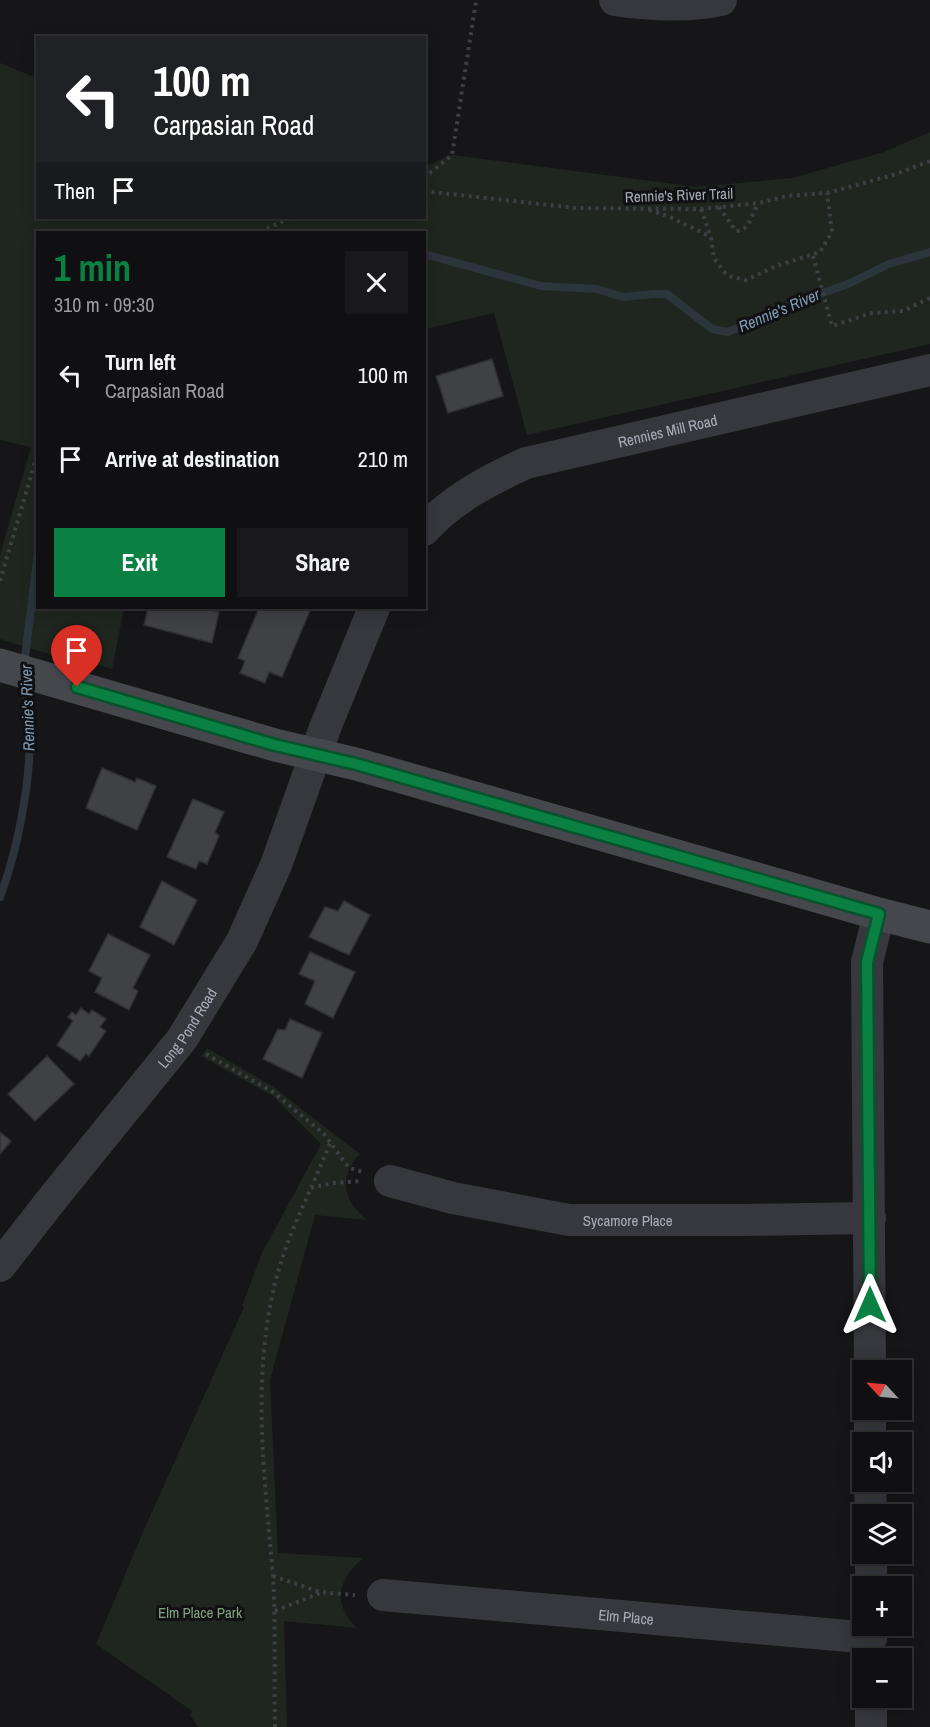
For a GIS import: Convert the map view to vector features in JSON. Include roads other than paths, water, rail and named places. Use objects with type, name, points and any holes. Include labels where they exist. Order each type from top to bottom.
[{"type":"street","points":[[615,0],[668,4],[721,0]]},
{"type":"street","name":"Rennies Mill Road","points":[[426,528],[459,500],[488,481],[526,464],[930,370]]},
{"type":"street","points":[[316,754],[374,609]]},
{"type":"street","points":[[0,665],[275,745],[316,754],[930,927]]},
{"type":"street","name":"Long Pond Road","points":[[0,1266],[182,1039],[219,981],[260,904],[316,754]]},
{"type":"street","points":[[870,1360],[867,962],[879,914]]},
{"type":"street","name":"Sycamore Place","points":[[390,1181],[453,1198],[569,1220],[870,1218]]},
{"type":"street","name":"Elm Place","points":[[383,1595],[871,1641]]},
{"type":"street","points":[[871,1708],[871,1727]]},
{"type":"waterway","name":"Rennie's River","points":[[426,255],[541,286],[597,289],[623,297],[667,294],[712,329],[728,332],[797,302],[848,284],[889,264],[930,252]]},
{"type":"waterway","name":"Rennie's River","points":[[24,665],[36,569]]},
{"type":"waterway","name":"Rennie's River","points":[[0,897],[17,838],[28,774],[30,727],[24,678]]},
{"type":"park label","name":"Elm Place Park","points":[[200,1612]]}]
